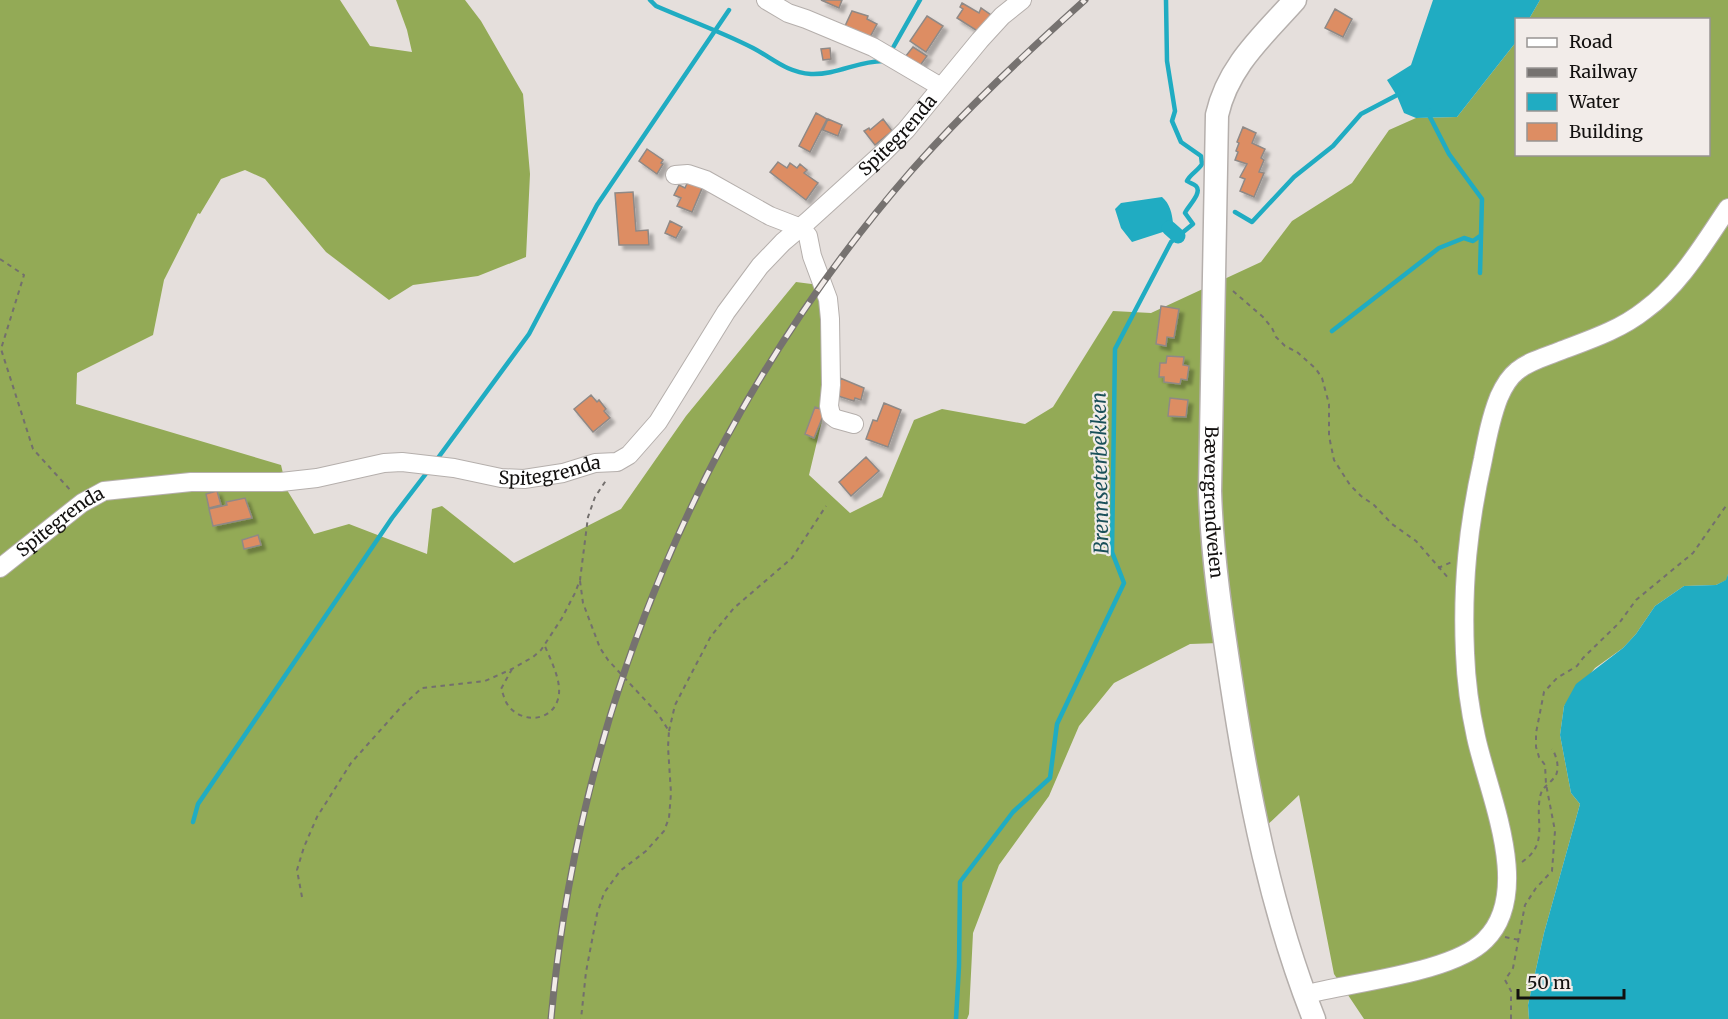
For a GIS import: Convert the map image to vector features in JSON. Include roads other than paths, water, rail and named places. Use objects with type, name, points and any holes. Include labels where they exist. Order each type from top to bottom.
[{"type":"main road","name":"Bævergrendveien","points":[[1295,0],[1248,50],[1235,68],[1220,99],[1215,134],[1210,491],[1217,575],[1240,738],[1255,816],[1290,951],[1314,1019]]},
{"type":"street","points":[[766,0],[788,13],[873,47],[941,87]]},
{"type":"street","name":"Spitegrenda","points":[[0,568],[82,503],[112,489],[191,482],[281,482],[317,478],[402,462],[454,468],[501,478],[524,479],[563,473],[595,463],[617,462],[629,455],[658,422],[748,280],[783,242],[906,130],[980,40],[1002,16],[1022,0]]},
{"type":"street","points":[[675,175],[688,174],[706,180],[770,216],[801,228],[808,236],[812,256],[828,299],[831,330],[829,406],[831,415],[836,419],[854,424]]},
{"type":"street","points":[[1305,995],[1451,961],[1466,955],[1487,939],[1496,926],[1502,910],[1507,872],[1499,823],[1472,718],[1466,666],[1464,595],[1467,546],[1474,498],[1492,417],[1508,381],[1515,372],[1528,363],[1623,325],[1649,308],[1678,277],[1728,207]]},
{"type":"water","points":[[1433,0],[1540,0],[1530,18],[1515,18],[1515,43],[1457,117],[1416,118],[1404,113],[1387,80],[1411,65]]},
{"type":"water","points":[[1162,197],[1170,209],[1173,223],[1166,231],[1132,242],[1121,228],[1115,209],[1121,203]]},
{"type":"water","points":[[1728,574],[1728,1019],[1529,1019],[1528,1005],[1544,933],[1580,804],[1571,793],[1560,735],[1564,706],[1576,684],[1623,648],[1636,634],[1655,606],[1684,586],[1716,585],[1726,580]]},
{"type":"waterway","points":[[650,0],[656,6],[753,48],[794,71],[821,74],[883,61]]},
{"type":"waterway","points":[[890,53],[920,0]]},
{"type":"waterway","name":"Brennseterbekken","points":[[956,1019],[960,882],[1013,812],[1050,778],[1057,724],[1124,583],[1112,552],[1115,349],[1171,242],[1193,224],[1185,213],[1198,189],[1187,181],[1202,164],[1201,156],[1181,142],[1172,121],[1175,111],[1167,61],[1166,0]]},
{"type":"waterway","points":[[435,462],[529,334],[597,205],[729,10]]},
{"type":"waterway","name":"Brennseterbekken","points":[[1235,212],[1252,222],[1294,177],[1333,146],[1361,114],[1401,93]]},
{"type":"waterway","points":[[1430,111],[1430,117],[1449,154],[1482,199],[1480,273]]},
{"type":"waterway","points":[[1169,228],[1178,236]]},
{"type":"waterway","points":[[1332,331],[1439,248],[1464,238],[1473,241],[1480,236]]},
{"type":"waterway","points":[[193,822],[198,804],[392,518],[428,471]]},
{"type":"railway","points":[[551,1019],[566,903],[590,788],[623,675],[665,566],[715,460],[773,358],[838,261],[912,170],[953,125],[1085,0]]}]
